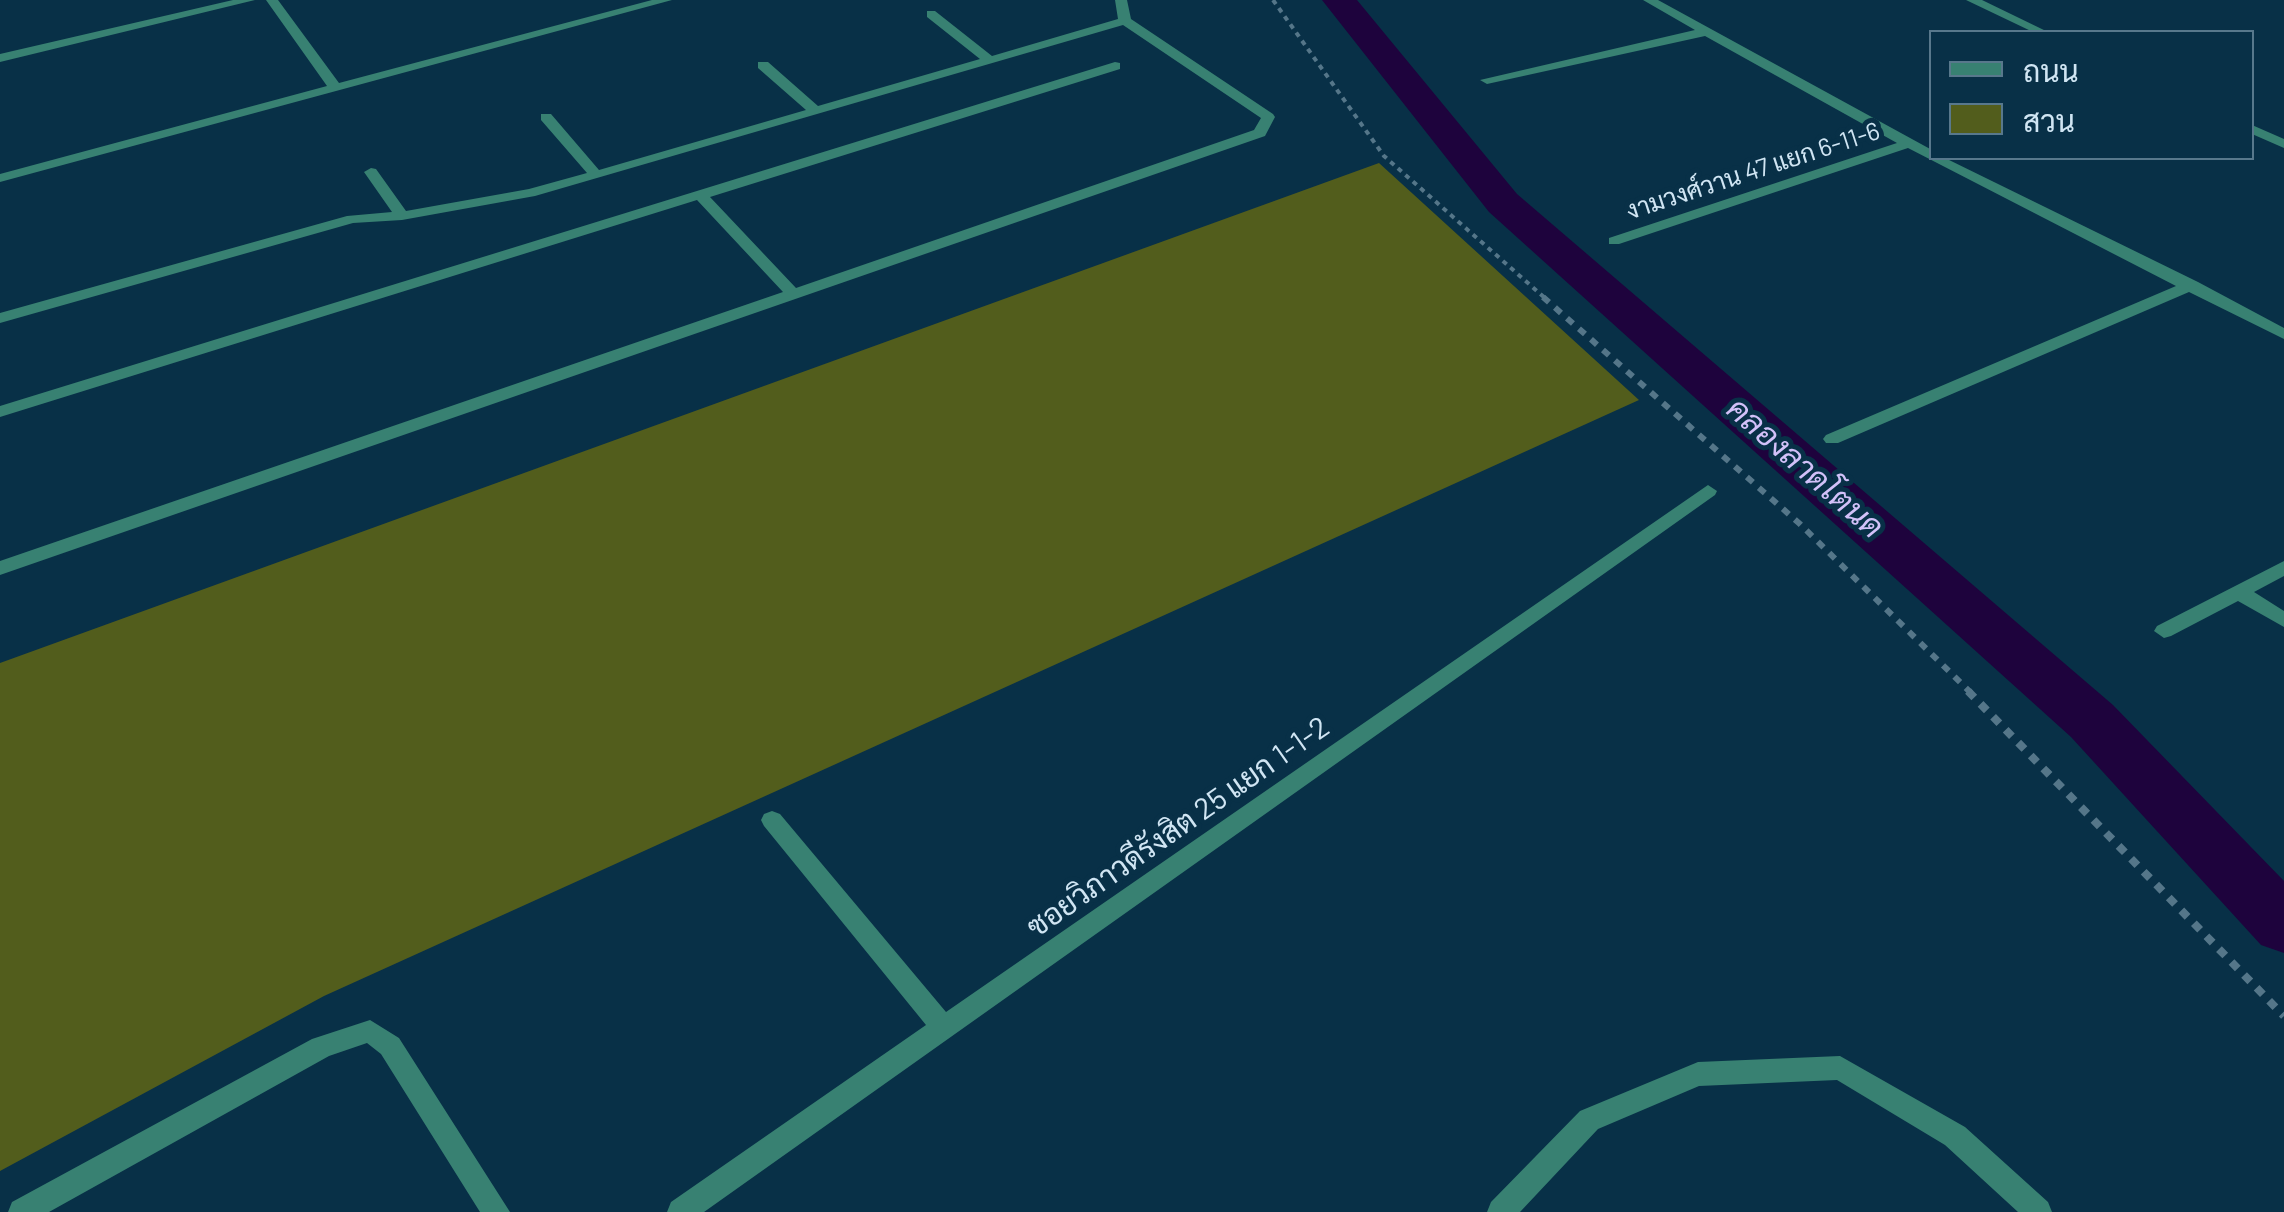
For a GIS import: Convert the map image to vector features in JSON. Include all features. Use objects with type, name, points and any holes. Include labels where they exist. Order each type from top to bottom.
[{"type":"street","points":[[0,58],[249,0]]},
{"type":"street","points":[[272,0],[336,89]]},
{"type":"street","points":[[0,178],[666,0]]},
{"type":"street","points":[[0,568],[1260,133],[1268,118],[1125,21],[1121,0]]},
{"type":"street","points":[[1648,0],[1929,155]]},
{"type":"street","points":[[1972,0],[2038,30]]},
{"type":"street","points":[[930,14],[992,62]]},
{"type":"street","points":[[0,318],[352,219],[402,216],[530,193],[596,176],[1125,21]]},
{"type":"street","points":[[1487,80],[1705,32]]},
{"type":"street","points":[[762,66],[816,110]]},
{"type":"street","points":[[0,412],[1115,66]]},
{"type":"street","points":[[546,117],[596,176]]},
{"type":"street","points":[[2254,130],[2284,144]]},
{"type":"street","name":"งามวงศ์วาน 47 แยก 6-11-6","points":[[1614,241],[1907,144]]},
{"type":"street","points":[[1939,160],[2284,334]]},
{"type":"street","points":[[371,172],[402,216]]},
{"type":"street","points":[[699,194],[794,294]]},
{"type":"street","points":[[1832,439],[2192,285]]},
{"type":"street","name":"ซอยวิภาวดีรังสิต 25 แยก 1-1-2","points":[[681,1212],[1708,491]]},
{"type":"street","points":[[2164,631],[2284,568]]},
{"type":"street","points":[[2238,592],[2284,620]]},
{"type":"street","points":[[772,820],[944,1028]]},
{"type":"street","points":[[22,1212],[320,1047],[370,1031],[390,1046],[496,1212]]},
{"type":"street","points":[[1501,1212],[1589,1120],[1698,1074],[1840,1068],[1955,1136],[2038,1212]]},
{"type":"path","points":[[1274,0],[1384,156],[1800,524],[1985,707],[2284,1016]]},
{"type":"green space","points":[[1379,163],[1639,400],[324,996],[0,1171],[0,663]]},
{"type":"waterway","name":"คลองลาดโตนด","points":[[1339,0],[1503,203],[2092,721],[2284,925]]}]
